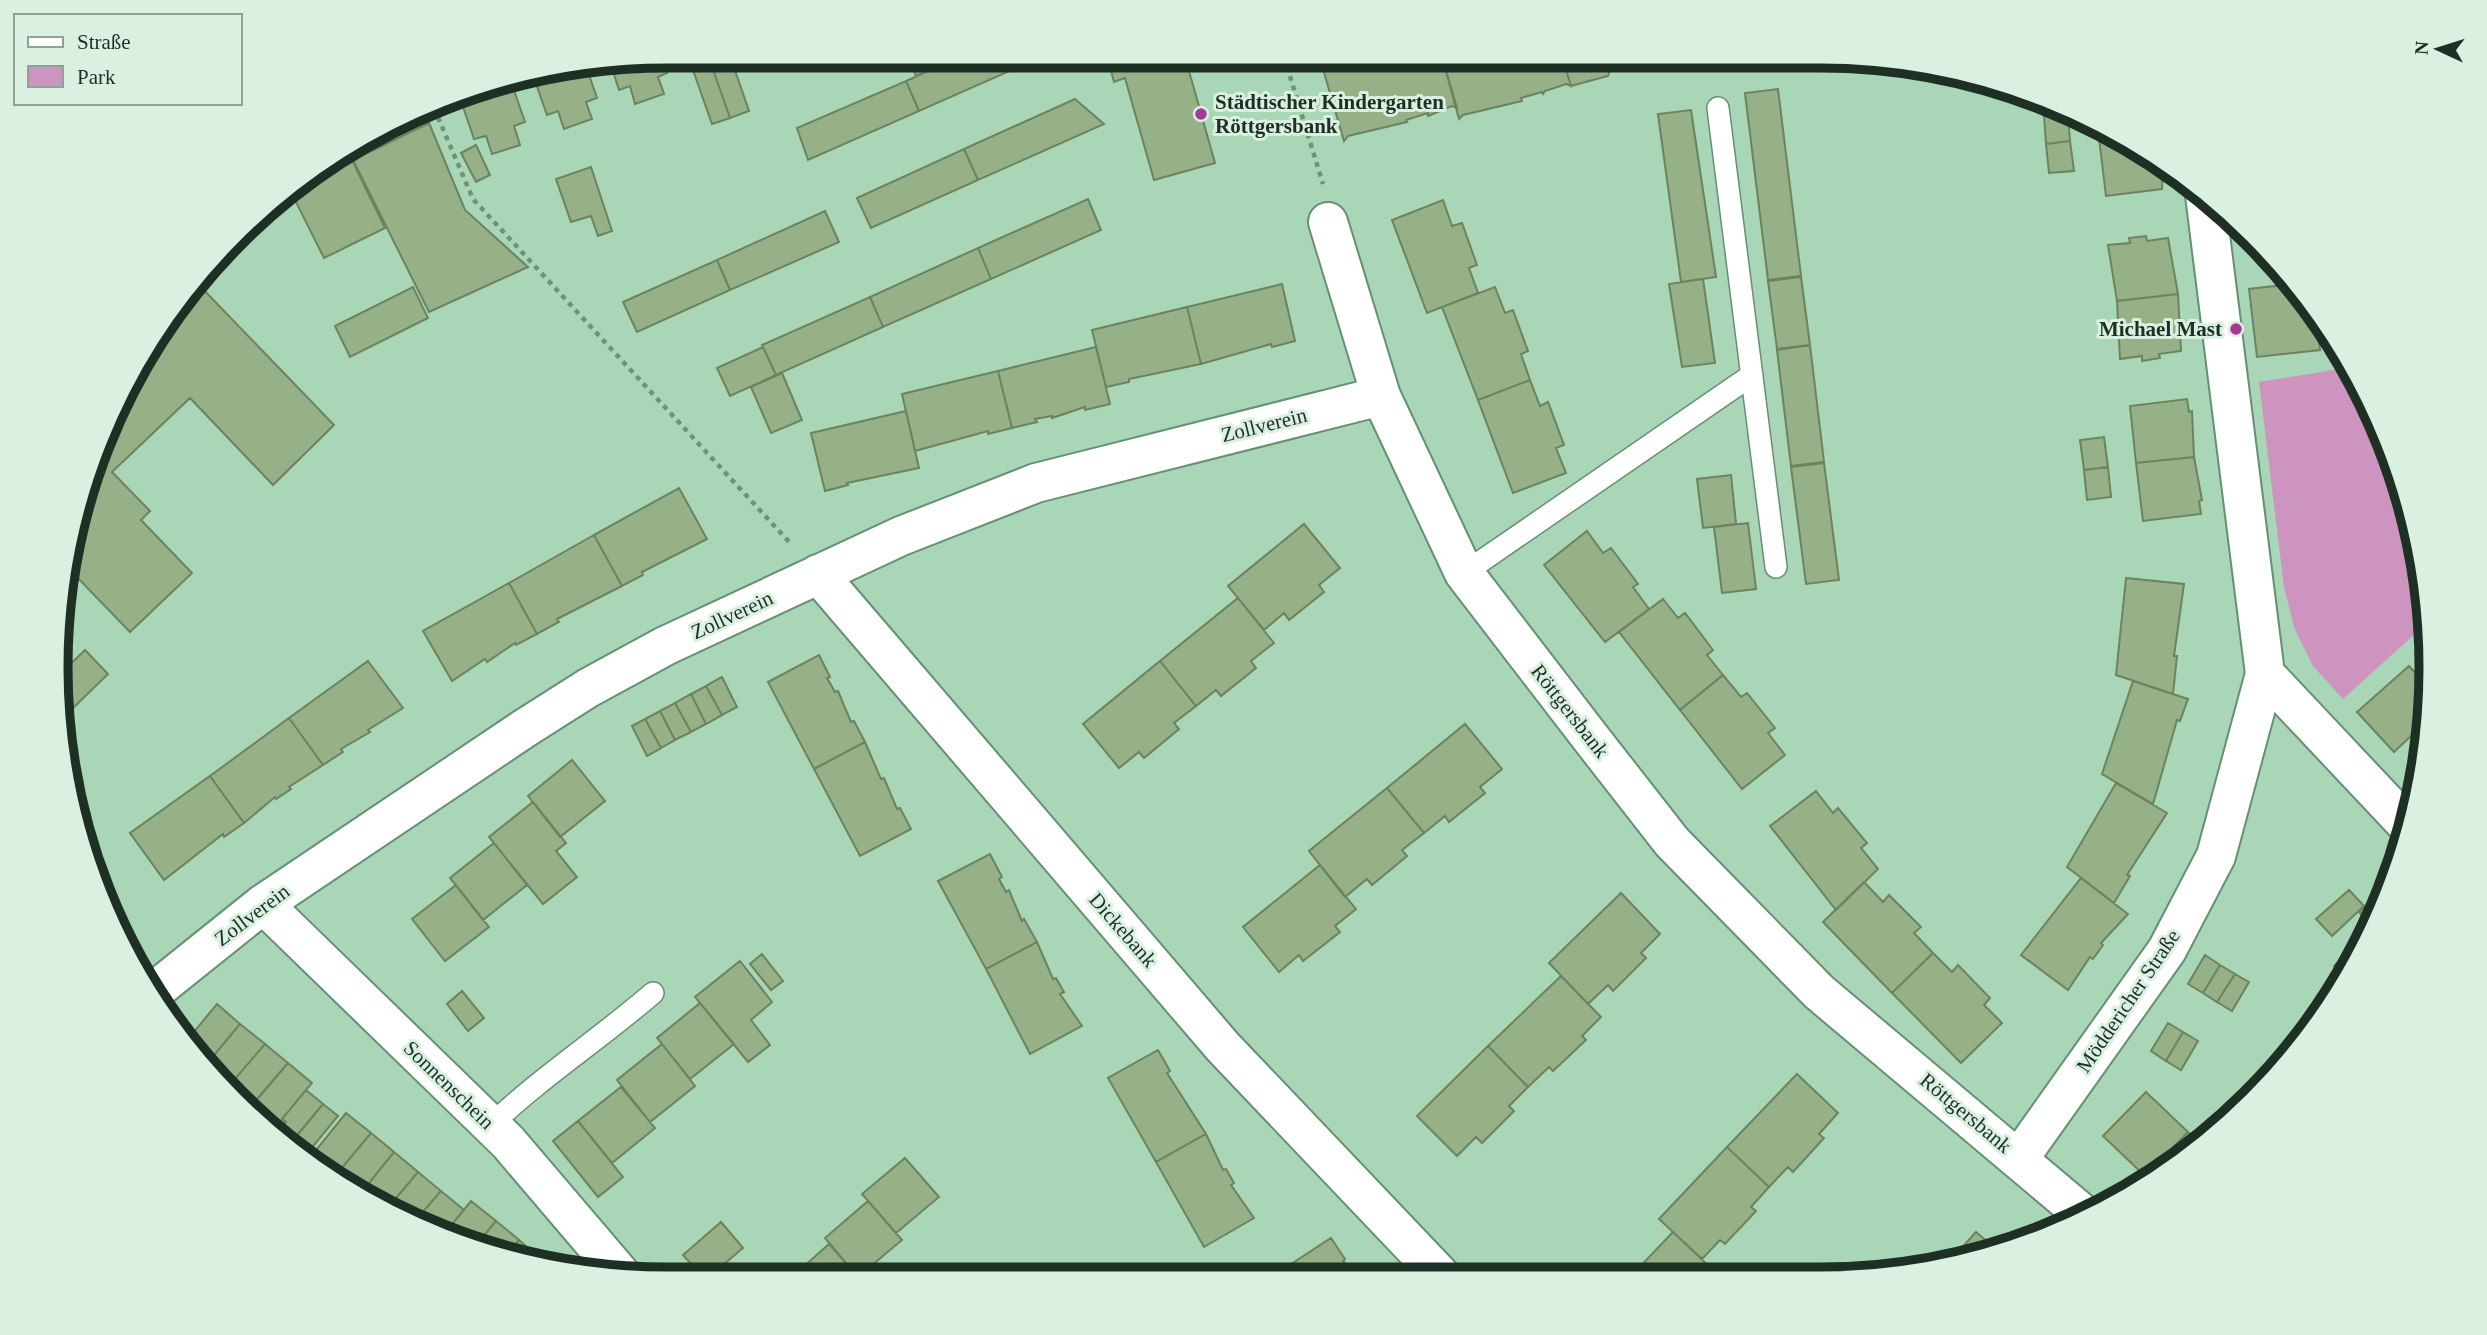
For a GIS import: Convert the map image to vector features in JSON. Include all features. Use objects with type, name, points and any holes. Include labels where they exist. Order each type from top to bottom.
[{"type":"street","name":"Möddericher Straße","points":[[2020,1157],[2167,950],[2216,856],[2265,674],[2207,211]]},
{"type":"street","name":"Röttgersbank","points":[[1328,222],[1381,396],[1464,573],[1672,842],[1819,992],[2020,1157],[2077,1209]]},
{"type":"street","name":"Zollverein","points":[[161,986],[263,904],[588,688],[665,646],[901,536],[1036,483],[1381,396]]},
{"type":"street","name":"Dickebank","points":[[818,573],[1223,1047],[1432,1267]]},
{"type":"street","points":[[2265,674],[2399,817]]},
{"type":"street","name":"Sonnenschein","points":[[263,904],[491,1125],[611,1264]]},
{"type":"lane","points":[[1718,108],[1776,567]]},
{"type":"lane","points":[[1464,573],[1752,375]]},
{"type":"lane","points":[[491,1125],[518,1099],[605,1034],[653,993]]},
{"type":"path","points":[[1287,68],[1329,204],[1328,222]]},
{"type":"path","points":[[437,115],[473,199],[818,573]]},
{"type":"green space","points":[[2339,369],[2373,438],[2398,512],[2414,589],[2417,632],[2343,699],[2313,666],[2295,630],[2284,587],[2259,382]]},
{"type":"building","points":[[665,68],[667,73],[658,77],[664,94],[635,104],[630,86],[619,90],[613,71]]},
{"type":"building","points":[[692,68],[712,68],[730,118],[712,124]]},
{"type":"building","points":[[712,68],[734,68],[749,111],[730,118]]},
{"type":"building","points":[[913,68],[934,68],[916,76]]},
{"type":"building","points":[[935,68],[1014,69],[919,111],[906,81]]},
{"type":"building","points":[[1110,68],[1188,68],[1215,163],[1154,180],[1125,78],[1114,82]]},
{"type":"building","points":[[1445,68],[1457,108],[1452,106],[1428,116],[1428,113],[1406,120],[1407,122],[1348,136],[1344,141],[1323,69]]},
{"type":"building","points":[[1445,68],[1565,68],[1571,86],[1566,84],[1543,94],[1542,92],[1521,98],[1522,101],[1463,115],[1459,119]]},
{"type":"building","points":[[1565,68],[1611,68],[1608,76],[1571,86]]},
{"type":"building","points":[[588,73],[597,98],[586,102],[592,119],[564,129],[558,111],[547,115],[536,83]]},
{"type":"building","points":[[906,81],[919,111],[808,160],[797,128]]},
{"type":"building","points":[[513,89],[525,122],[514,126],[520,145],[492,154],[486,136],[474,139],[462,105]]},
{"type":"building","points":[[1778,89],[1801,276],[1768,280],[1745,93]]},
{"type":"building","points":[[1075,99],[1104,124],[978,180],[964,149]]},
{"type":"building","points":[[1691,110],[1716,277],[1681,282],[1658,114]]},
{"type":"building","points":[[2050,114],[2069,123],[2070,141],[2046,144],[2044,115]]},
{"type":"building","points":[[429,123],[465,210],[528,267],[429,312],[353,160]]},
{"type":"building","points":[[2099,138],[2163,177],[2162,189],[2106,196]]},
{"type":"building","points":[[2070,141],[2074,171],[2049,173],[2046,144]]},
{"type":"building","points":[[476,145],[490,175],[476,182],[461,153]]},
{"type":"building","points":[[964,149],[978,180],[871,228],[857,198]]},
{"type":"building","points":[[352,160],[385,228],[324,258],[294,199]]},
{"type":"building","points":[[591,167],[612,231],[598,236],[591,216],[571,222],[556,179]]},
{"type":"building","points":[[1088,199],[1101,230],[991,279],[978,248]]},
{"type":"building","points":[[1443,200],[1452,226],[1462,223],[1477,265],[1469,268],[1478,293],[1427,313],[1392,220]]},
{"type":"building","points":[[825,211],[839,242],[730,290],[717,260]]},
{"type":"building","points":[[2146,236],[2147,241],[2168,238],[2178,294],[2117,301],[2108,245],[2130,243],[2129,238]]},
{"type":"building","points":[[978,248],[991,279],[883,327],[870,297]]},
{"type":"building","points":[[717,260],[730,290],[637,332],[623,302]]},
{"type":"building","points":[[1801,277],[1810,345],[1777,349],[1768,281]]},
{"type":"building","points":[[1703,279],[1715,363],[1682,367],[1669,284]]},
{"type":"building","points":[[1282,284],[1295,341],[1272,347],[1271,344],[1201,364],[1187,307]]},
{"type":"building","points":[[2281,285],[2318,335],[2320,350],[2257,357],[2249,289]]},
{"type":"building","points":[[413,287],[428,318],[350,357],[335,326]]},
{"type":"building","points":[[1495,287],[1505,313],[1513,310],[1528,351],[1521,354],[1530,380],[1478,400],[1442,307]]},
{"type":"building","points":[[203,289],[334,425],[273,485],[190,398],[112,472],[150,511],[141,520],[192,573],[130,632],[75,576],[80,551],[100,475],[130,402],[169,335]]},
{"type":"building","points":[[2178,294],[2181,351],[2159,354],[2160,358],[2142,361],[2142,356],[2120,359],[2117,301]]},
{"type":"building","points":[[870,297],[883,327],[776,375],[762,345]]},
{"type":"building","points":[[1187,307],[1201,364],[1129,379],[1129,382],[1106,387],[1092,330]]},
{"type":"building","points":[[1810,345],[1824,462],[1791,466],[1777,350]]},
{"type":"building","points":[[763,347],[776,375],[730,396],[717,368]]},
{"type":"building","points":[[1096,347],[1110,404],[1085,410],[1085,407],[1052,418],[1035,419],[1037,422],[1012,428],[998,371]]},
{"type":"building","points":[[998,371],[1012,428],[988,434],[988,431],[915,451],[902,394]]},
{"type":"building","points":[[782,373],[802,420],[771,433],[751,387]]},
{"type":"building","points":[[1530,380],[1540,406],[1548,402],[1564,445],[1556,448],[1566,473],[1513,493],[1478,400]]},
{"type":"building","points":[[2187,399],[2189,412],[2192,411],[2194,457],[2136,463],[2130,406]]},
{"type":"building","points":[[906,411],[919,468],[847,483],[848,485],[825,491],[811,433]]},
{"type":"building","points":[[2104,437],[2108,467],[2084,470],[2080,440]]},
{"type":"building","points":[[2194,457],[2202,500],[2199,501],[2201,514],[2143,521],[2136,463]]},
{"type":"building","points":[[1824,463],[1839,580],[1806,584],[1791,467]]},
{"type":"building","points":[[2108,467],[2111,497],[2087,500],[2084,470]]},
{"type":"building","points":[[1731,475],[1736,524],[1703,528],[1697,479]]},
{"type":"building","points":[[679,488],[707,539],[642,572],[643,575],[622,586],[594,535]]},
{"type":"building","points":[[1748,523],[1756,589],[1722,593],[1714,527]]},
{"type":"building","points":[[1304,524],[1340,568],[1319,585],[1324,592],[1289,620],[1284,613],[1264,630],[1228,586]]},
{"type":"building","points":[[1587,531],[1603,553],[1611,548],[1638,584],[1633,587],[1649,609],[1605,642],[1544,565]]},
{"type":"building","points":[[594,535],[622,586],[557,619],[559,622],[537,634],[509,583]]},
{"type":"building","points":[[2126,578],[2184,584],[2174,656],[2177,656],[2173,694],[2116,675]]},
{"type":"building","points":[[509,583],[537,634],[516,645],[515,643],[487,662],[485,659],[452,681],[423,631]]},
{"type":"building","points":[[1238,598],[1274,643],[1251,661],[1256,668],[1221,696],[1216,690],[1196,706],[1160,661]]},
{"type":"building","points":[[1663,599],[1678,618],[1685,613],[1713,650],[1707,655],[1723,675],[1680,710],[1619,632]]},
{"type":"building","points":[[85,650],[108,674],[71,710],[70,707],[68,666]]},
{"type":"building","points":[[819,655],[830,677],[827,678],[835,692],[838,691],[851,722],[854,721],[865,742],[814,769],[768,682]]},
{"type":"building","points":[[368,661],[403,708],[341,749],[343,752],[323,765],[289,718]]},
{"type":"building","points":[[1160,661],[1196,706],[1174,723],[1179,729],[1144,758],[1139,752],[1119,768],[1083,724]]},
{"type":"building","points":[[2409,666],[2419,677],[2415,732],[2394,752],[2357,712]]},
{"type":"building","points":[[1723,675],[1741,697],[1747,693],[1775,728],[1768,733],[1785,755],[1742,789],[1680,710]]},
{"type":"building","points":[[722,677],[737,707],[722,715],[706,686]]},
{"type":"building","points":[[2133,681],[2188,699],[2180,721],[2177,720],[2153,804],[2102,774]]},
{"type":"building","points":[[706,686],[722,715],[706,724],[691,694]]},
{"type":"building","points":[[691,694],[706,724],[691,732],[675,703]]},
{"type":"building","points":[[675,703],[691,732],[675,740],[660,711]]},
{"type":"building","points":[[660,711],[675,740],[661,748],[645,719]]},
{"type":"building","points":[[289,718],[323,765],[289,787],[291,789],[276,799],[275,797],[244,823],[210,776]]},
{"type":"building","points":[[645,719],[661,748],[647,756],[632,726]]},
{"type":"building","points":[[1465,724],[1502,769],[1480,787],[1485,793],[1449,822],[1445,816],[1424,833],[1387,788]]},
{"type":"building","points":[[865,742],[881,779],[884,778],[897,809],[900,808],[911,829],[860,856],[814,769]]},
{"type":"building","points":[[572,760],[605,801],[560,837],[528,796]]},
{"type":"building","points":[[210,776],[244,823],[224,837],[223,834],[164,880],[130,833]]},
{"type":"building","points":[[2116,783],[2167,813],[2127,875],[2130,876],[2114,903],[2067,867]]},
{"type":"building","points":[[1387,788],[1424,833],[1402,850],[1407,856],[1372,885],[1367,879],[1345,897],[1309,851]]},
{"type":"building","points":[[1816,791],[1833,813],[1838,808],[1867,843],[1861,848],[1878,869],[1836,910],[1770,826]]},
{"type":"building","points":[[533,802],[566,843],[556,851],[577,877],[543,904],[489,837]]},
{"type":"building","points":[[494,843],[527,885],[483,920],[450,878]]},
{"type":"building","points":[[990,854],[1002,877],[999,879],[1006,892],[1009,890],[1022,921],[1024,919],[1037,942],[986,969],[938,881]]},
{"type":"building","points":[[1320,865],[1356,909],[1335,926],[1340,932],[1303,961],[1299,955],[1279,972],[1243,927]]},
{"type":"building","points":[[2081,878],[2128,914],[2101,943],[2103,945],[2093,959],[2090,957],[2068,990],[2021,955]]},
{"type":"building","points":[[1864,882],[1883,902],[1889,895],[1921,927],[1914,933],[1933,953],[1892,993],[1823,922]]},
{"type":"building","points":[[456,885],[489,927],[445,961],[412,919]]},
{"type":"building","points":[[2349,890],[2364,906],[2332,936],[2316,919]]},
{"type":"building","points":[[1621,893],[1660,934],[1641,953],[1646,958],[1613,991],[1608,985],[1588,1004],[1549,963]]},
{"type":"building","points":[[2372,900],[2364,918],[2359,912]]},
{"type":"building","points":[[1037,942],[1053,979],[1056,978],[1064,992],[1060,994],[1082,1026],[1030,1054],[986,969]]},
{"type":"building","points":[[1933,953],[1952,972],[1958,965],[1990,998],[1984,1005],[2002,1023],[1961,1063],[1892,993]]},
{"type":"building","points":[[762,954],[783,981],[771,990],[750,964]]},
{"type":"building","points":[[2205,955],[2220,965],[2203,993],[2188,984]]},
{"type":"building","points":[[740,961],[772,1002],[751,1020],[770,1045],[748,1062],[695,997]]},
{"type":"building","points":[[2220,965],[2235,974],[2217,1002],[2203,993]]},
{"type":"building","points":[[2235,974],[2249,982],[2232,1011],[2217,1002]]},
{"type":"building","points":[[1561,976],[1601,1017],[1582,1036],[1586,1040],[1553,1071],[1549,1067],[1528,1087],[1488,1046]]},
{"type":"building","points":[[462,991],[484,1018],[468,1031],[447,1004]]},
{"type":"building","points":[[700,1003],[734,1044],[690,1079],[657,1038]]},
{"type":"building","points":[[217,1004],[240,1024],[212,1057],[193,1033]]},
{"type":"building","points":[[2168,1023],[2183,1032],[2166,1061],[2151,1051]]},
{"type":"building","points":[[240,1024],[265,1044],[234,1080],[212,1057]]},
{"type":"building","points":[[2183,1032],[2198,1041],[2181,1070],[2166,1061]]},
{"type":"building","points":[[265,1044],[288,1063],[257,1099],[234,1080]]},
{"type":"building","points":[[662,1044],[695,1086],[650,1122],[617,1080]]},
{"type":"building","points":[[1488,1046],[1528,1087],[1509,1106],[1514,1111],[1482,1143],[1476,1137],[1457,1156],[1417,1116]]},
{"type":"building","points":[[1158,1050],[1170,1071],[1167,1073],[1206,1134],[1156,1162],[1108,1078]]},
{"type":"building","points":[[288,1063],[312,1083],[282,1119],[286,1122],[282,1126],[255,1102]]},
{"type":"building","points":[[1797,1074],[1838,1113],[1819,1134],[1824,1138],[1793,1172],[1788,1167],[1769,1187],[1727,1147]]},
{"type":"building","points":[[621,1087],[655,1128],[612,1163],[578,1121]]},
{"type":"building","points":[[306,1090],[323,1104],[296,1137],[282,1126],[286,1122],[282,1119]]},
{"type":"building","points":[[2146,1092],[2188,1132],[2161,1159],[2141,1172],[2103,1136]]},
{"type":"building","points":[[323,1104],[338,1116],[311,1149],[296,1137]]},
{"type":"building","points":[[346,1113],[371,1133],[341,1169],[315,1152]]},
{"type":"building","points":[[578,1121],[623,1177],[598,1197],[553,1141]]},
{"type":"building","points":[[2188,1132],[2192,1136],[2184,1143],[2161,1159]]},
{"type":"building","points":[[371,1133],[394,1152],[367,1185],[341,1169]]},
{"type":"building","points":[[1206,1134],[1223,1170],[1226,1169],[1234,1183],[1231,1185],[1254,1218],[1204,1247],[1156,1162]]},
{"type":"building","points":[[1727,1147],[1769,1187],[1751,1207],[1756,1211],[1725,1244],[1720,1240],[1702,1259],[1659,1219]]},
{"type":"building","points":[[394,1152],[418,1172],[394,1201],[367,1185]]},
{"type":"building","points":[[905,1158],[939,1197],[896,1233],[862,1194]]},
{"type":"building","points":[[418,1172],[441,1191],[421,1214],[394,1201]]},
{"type":"building","points":[[441,1191],[464,1210],[451,1226],[421,1214]]},
{"type":"building","points":[[471,1201],[496,1221],[482,1237],[451,1226]]},
{"type":"building","points":[[868,1201],[902,1240],[870,1267],[850,1267],[825,1238]]},
{"type":"building","points":[[496,1221],[519,1240],[514,1246],[482,1237]]},
{"type":"building","points":[[721,1222],[743,1248],[721,1267],[694,1267],[683,1255]]},
{"type":"building","points":[[1673,1232],[1710,1267],[1640,1267]]},
{"type":"building","points":[[1976,1232],[1988,1242],[1975,1246],[1961,1249]]},
{"type":"building","points":[[1331,1238],[1349,1267],[1287,1267]]},
{"type":"building","points":[[519,1240],[531,1250],[514,1246]]},
{"type":"building","points":[[829,1244],[849,1267],[803,1267]]},
{"type":"place","name":"Städtischer Kindergarten Röttgersbank","points":[[1201,114]]},
{"type":"place","name":"Michael Mast","points":[[2236,329]]}]
